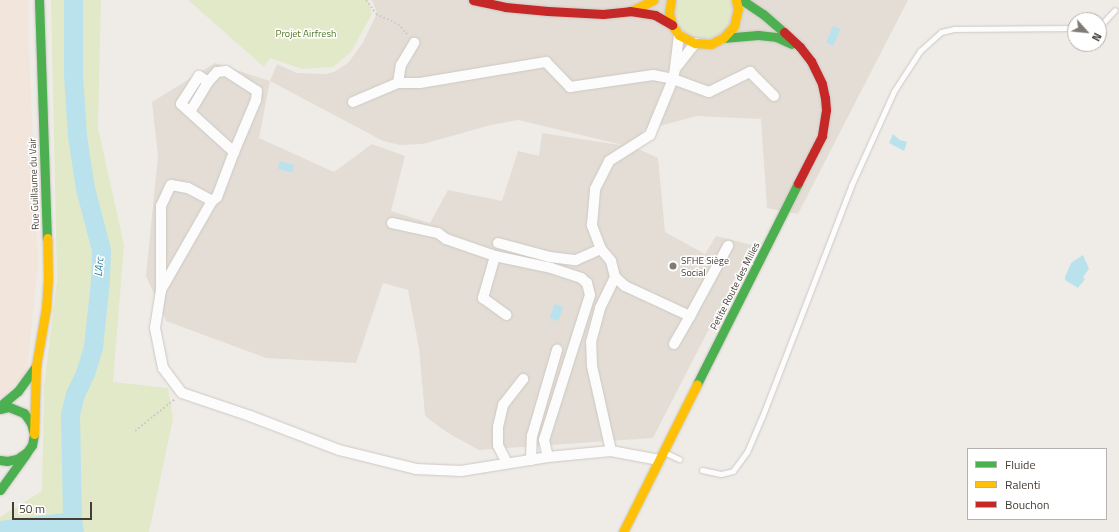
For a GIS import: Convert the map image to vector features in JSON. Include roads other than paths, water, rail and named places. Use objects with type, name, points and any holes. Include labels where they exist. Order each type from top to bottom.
[{"type":"main road","name":"Rue Guillaume du Vair","points":[[27,452],[32,444],[34,434],[36,366],[46,308],[48,277],[39,0]]},
{"type":"main road","points":[[473,0],[506,7],[548,11],[603,14],[630,11],[655,15],[672,26],[679,35],[695,43],[711,44],[723,38],[734,26],[738,8],[736,0]]},
{"type":"main road","points":[[630,11],[654,0]]},
{"type":"main road","points":[[671,0],[669,13],[672,26]]},
{"type":"main road","name":"Petite Route des Milles","points":[[623,532],[822,136],[826,110],[825,98],[822,84],[811,61],[800,47],[763,14],[742,0]]},
{"type":"main road","points":[[723,38],[758,35],[776,37],[800,47]]},
{"type":"main road","name":"Rue Guillaume du Vair","points":[[0,408],[18,391],[36,366]]},
{"type":"main road","points":[[0,408],[9,407],[24,413],[32,423],[34,434]]},
{"type":"main road","points":[[0,460],[7,462],[17,459],[27,452]]},
{"type":"main road","points":[[0,490],[27,452]]},
{"type":"street","points":[[674,74],[679,35]]},
{"type":"street","points":[[398,83],[401,66],[414,43]]},
{"type":"street","points":[[690,316],[625,286],[615,277],[611,261],[601,249],[592,226],[595,189],[609,161],[650,135],[674,74],[695,43]]},
{"type":"street","points":[[353,102],[398,83],[420,83],[546,62],[570,87],[674,74],[709,92],[750,72],[774,96]]},
{"type":"street","points":[[161,290],[212,201],[217,197],[256,100],[257,91],[226,71],[217,72],[208,82],[199,76],[181,104],[234,152]]},
{"type":"street","points":[[212,201],[188,188],[172,185],[161,206],[161,290],[155,328],[163,368],[182,393],[250,416],[339,450],[416,469],[461,471],[548,457],[611,451],[661,456]]},
{"type":"street","points":[[392,223],[438,233],[446,239],[495,256],[551,268],[581,278],[587,283],[590,295],[544,440],[548,457]]},
{"type":"street","points":[[498,243],[550,257],[576,260],[601,249]]},
{"type":"street","points":[[674,344],[728,246]]},
{"type":"street","points":[[495,256],[482,298],[506,315]]},
{"type":"street","points":[[611,451],[592,366],[591,342],[600,308],[615,277]]},
{"type":"street","points":[[531,460],[532,436],[557,350]]},
{"type":"street","points":[[507,463],[498,445],[498,427],[503,405],[523,379]]},
{"type":"lane","points":[[1107,18],[1115,10]]},
{"type":"lane","points":[[702,470],[711,474],[721,474],[733,471],[747,452],[758,428],[851,186],[894,91],[920,51],[941,32],[954,29],[1067,28]]},
{"type":"lane","points":[[661,456],[679,459]]},
{"type":"water","points":[[833,26],[840,29],[833,46],[826,43]]},
{"type":"water","points":[[893,134],[900,140],[907,142],[904,151],[889,143]]},
{"type":"water","points":[[280,161],[294,165],[292,173],[278,169]]},
{"type":"water","points":[[1083,255],[1089,269],[1083,277],[1085,279],[1078,288],[1065,280],[1065,277],[1071,263]]},
{"type":"water","points":[[555,304],[563,307],[558,321],[550,318]]},
{"type":"waterway","name":"L'Arc","points":[[73,0],[73,75],[77,136],[85,188],[101,250],[100,281],[93,347],[85,373],[75,394],[70,414],[72,521],[74,532]]},
{"type":"waterway","points":[[0,530],[72,521]]},
{"type":"place","name":"SFHE Siège Social","points":[[673,266]]},
{"type":"park label","name":"Projet Airfresh","points":[[306,34]]}]
